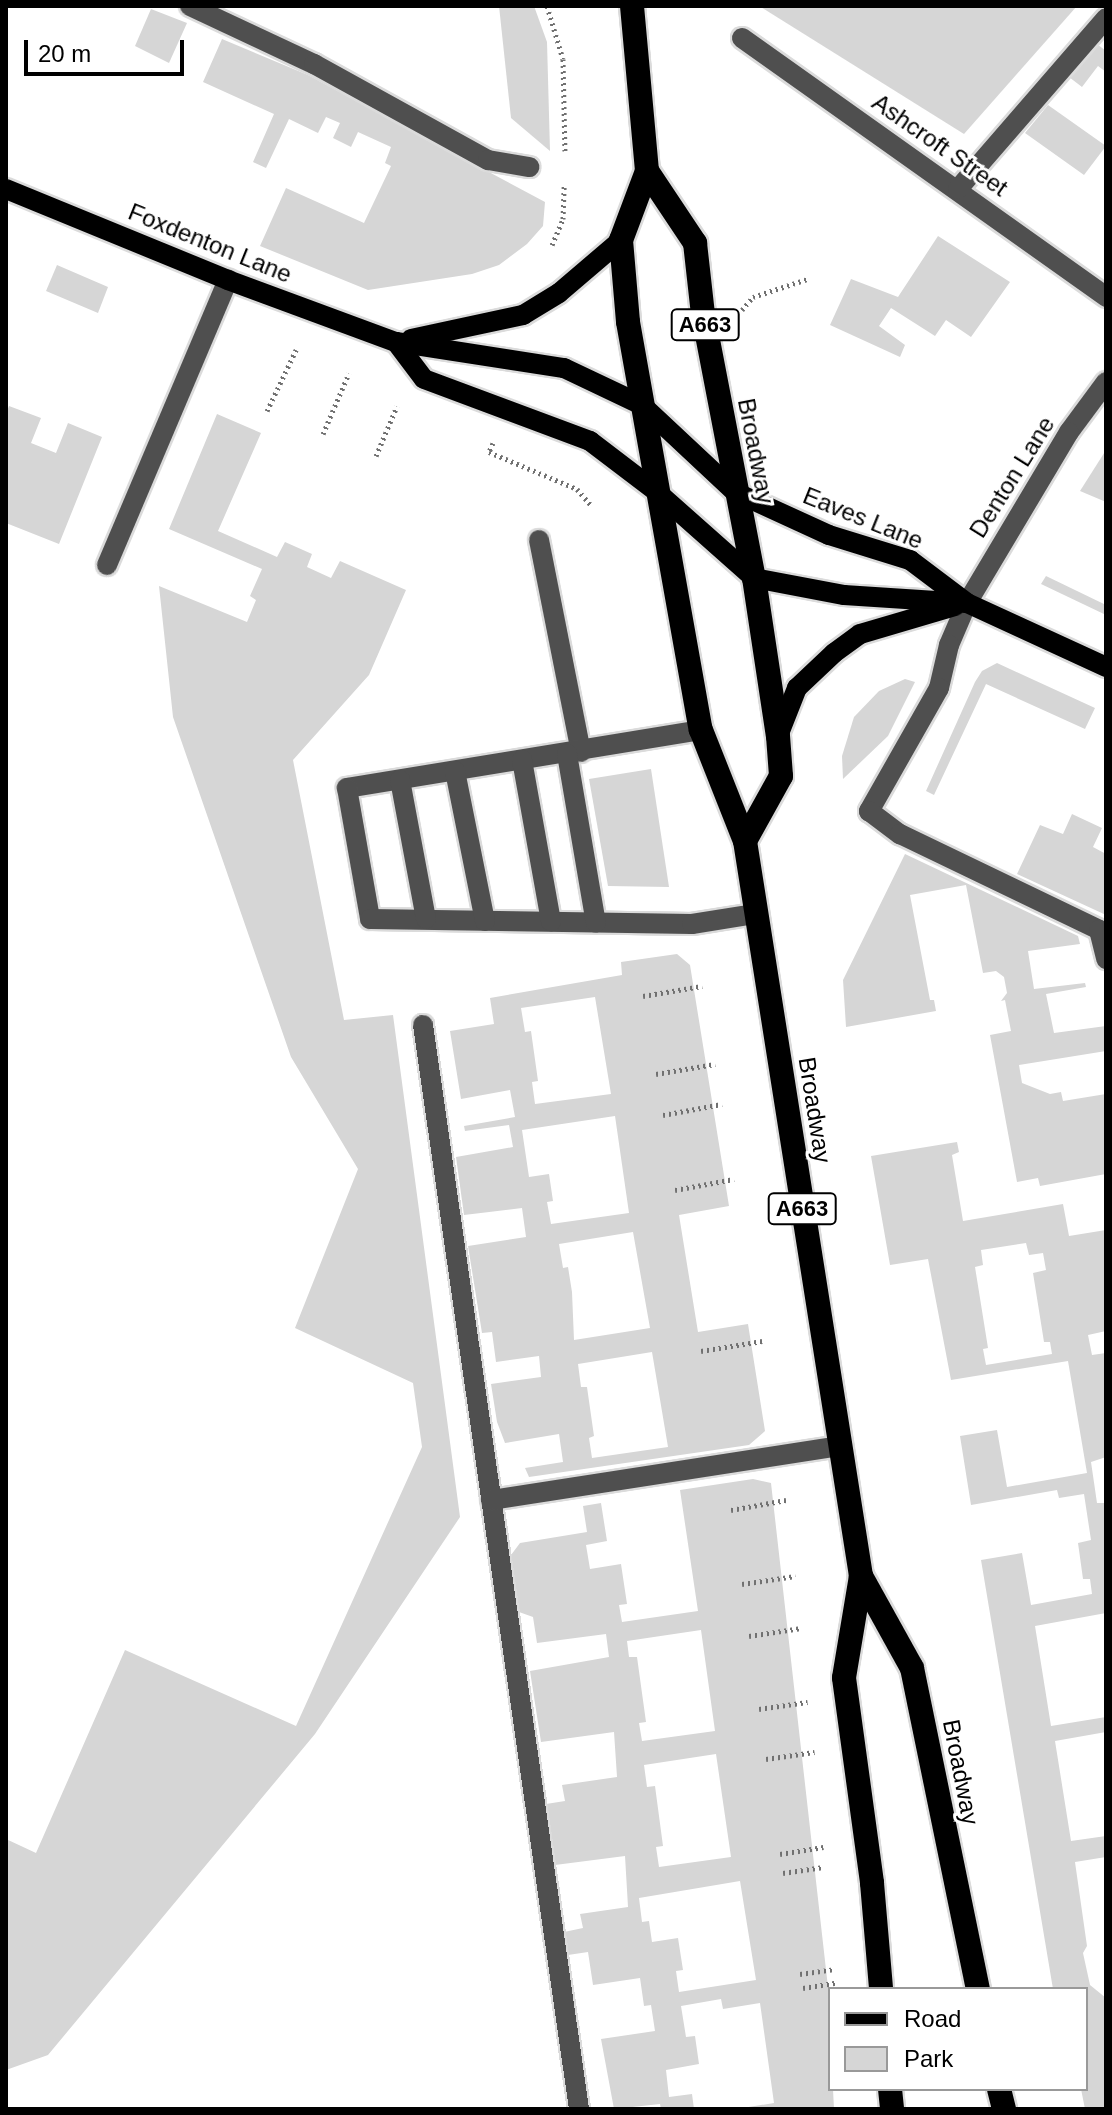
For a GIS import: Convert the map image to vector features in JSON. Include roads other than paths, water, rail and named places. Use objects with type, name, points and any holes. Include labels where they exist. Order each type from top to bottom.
[{"type":"highway","name":"Broadway","points":[[632,6],[647,171],[621,240],[628,322],[701,730],[745,841],[861,1576],[844,1678],[872,1883],[881,1987]]},
{"type":"highway","name":"Broadway","points":[[647,171],[695,243],[703,314],[754,578],[778,736],[781,776],[745,841]]},
{"type":"highway","name":"Broadway","points":[[861,1576],[912,1668],[978,1987]]},
{"type":"main road","name":"Foxdenton Lane","points":[[6,189],[228,280],[396,342],[564,368],[642,405]]},
{"type":"main road","points":[[621,240],[559,293],[523,315],[396,342],[424,379],[590,441],[657,492],[754,578]]},
{"type":"main road","name":"Eaves Lane","points":[[642,405],[735,492],[829,535],[910,560],[967,603],[1106,667]]},
{"type":"main road","name":"Eaves Lane","points":[[754,578],[832,593],[967,603]]},
{"type":"main road","points":[[778,736],[797,688],[860,634],[967,603]]},
{"type":"street","points":[[190,6],[314,64],[488,160],[529,167]]},
{"type":"street","points":[[958,189],[1106,18]]},
{"type":"street","name":"Ashcroft Street","points":[[742,38],[1106,297]]},
{"type":"street","points":[[107,565],[228,280]]},
{"type":"street","name":"Denton Lane","points":[[1102,932],[900,834],[869,811],[939,688],[949,645],[967,603],[1069,432],[1106,382]]},
{"type":"street","points":[[539,540],[574,753],[596,923]]},
{"type":"street","points":[[701,730],[347,788],[370,919],[692,924],[755,914]]},
{"type":"street","points":[[522,760],[551,921]]},
{"type":"street","points":[[455,771],[485,921]]},
{"type":"street","points":[[400,780],[426,919]]},
{"type":"street","points":[[1102,932],[1106,959]]},
{"type":"street","points":[[423,1025],[579,2109]]},
{"type":"street","points":[[491,1500],[839,1446]]}]
